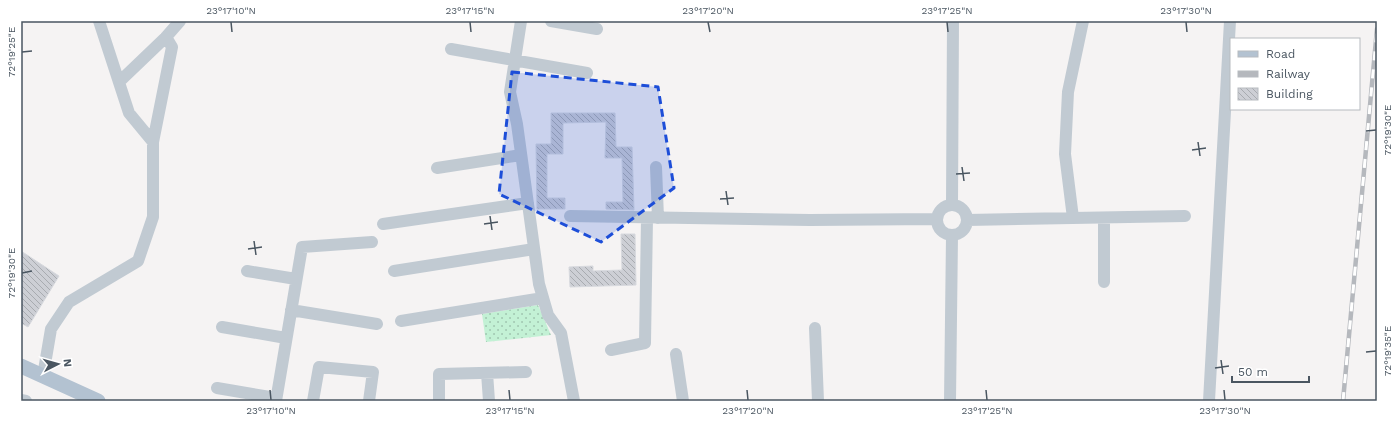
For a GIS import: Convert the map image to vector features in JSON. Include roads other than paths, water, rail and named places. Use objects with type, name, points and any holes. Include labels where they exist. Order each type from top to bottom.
[{"type":"main road","points":[[21,366],[98,401]]},
{"type":"street","points":[[99,21],[129,113],[152,142]]},
{"type":"street","points":[[119,82],[166,37],[180,21]]},
{"type":"street","points":[[521,21],[510,92],[517,124],[539,284],[548,315],[561,333],[574,401]]},
{"type":"street","points":[[551,21],[597,29]]},
{"type":"street","points":[[952,204],[954,21]]},
{"type":"street","points":[[1073,218],[1065,154],[1068,92],[1083,21]]},
{"type":"street","points":[[1209,401],[1230,21]]},
{"type":"street","points":[[43,376],[51,329],[69,302],[138,261],[153,218],[152,142],[172,48],[166,37]]},
{"type":"street","points":[[451,49],[587,73]]},
{"type":"street","points":[[437,168],[521,155]]},
{"type":"street","points":[[611,350],[645,343],[656,166]]},
{"type":"street","points":[[383,224],[528,203]]},
{"type":"street","points":[[952,204],[961,208],[967,215],[966,225],[961,233],[952,236],[942,232],[938,228],[936,219],[942,208],[952,204]]},
{"type":"street","points":[[570,216],[652,218],[936,219]]},
{"type":"street","points":[[967,220],[1185,216]]},
{"type":"street","points":[[1104,218],[1104,282]]},
{"type":"street","points":[[950,401],[952,236]]},
{"type":"street","points":[[217,388],[276,399],[302,247],[372,242]]},
{"type":"street","points":[[394,271],[534,249]]},
{"type":"street","points":[[247,271],[296,279]]},
{"type":"street","points":[[401,321],[543,298]]},
{"type":"street","points":[[291,310],[377,324]]},
{"type":"street","points":[[222,327],[286,338]]},
{"type":"street","points":[[815,328],[818,401]]},
{"type":"street","points":[[676,354],[683,401]]},
{"type":"street","points":[[313,401],[319,367],[373,372],[369,401]]},
{"type":"street","points":[[439,401],[439,374],[526,372]]},
{"type":"street","points":[[487,373],[489,401]]},
{"type":"street","points":[[21,400],[26,401]]},
{"type":"railway","points":[[1343,401],[1377,29]]}]
